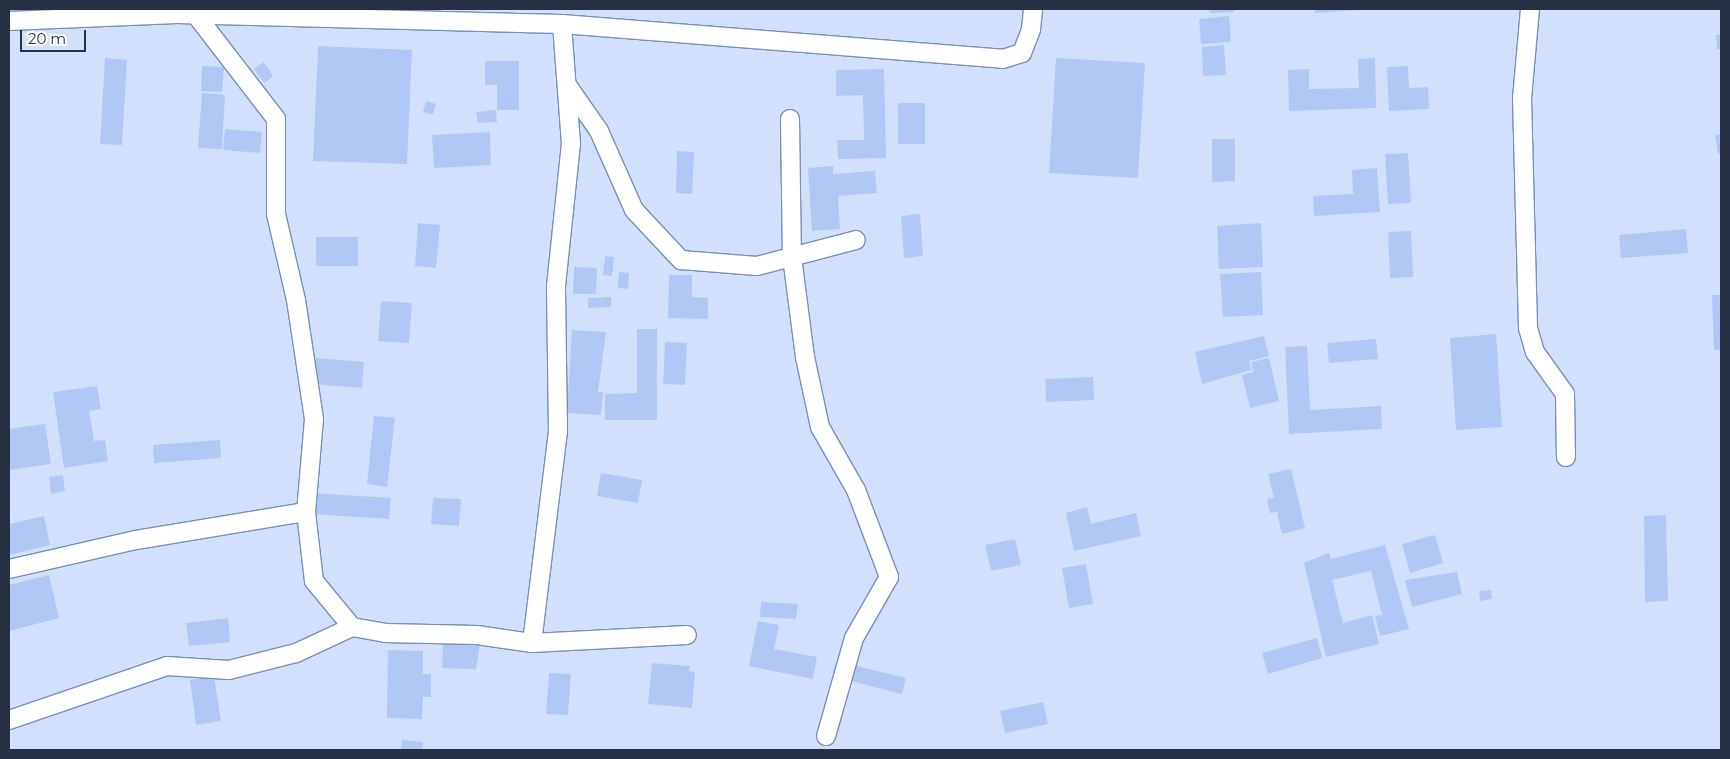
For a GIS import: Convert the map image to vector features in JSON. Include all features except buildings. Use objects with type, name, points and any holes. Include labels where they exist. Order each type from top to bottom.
[{"type":"street","points":[[9,21],[177,11],[196,14],[562,24],[1003,59],[1022,53],[1031,29],[1033,9]]},
{"type":"street","points":[[1530,9],[1522,98],[1528,328],[1535,352],[1565,394],[1566,457]]},
{"type":"street","points":[[196,14],[276,119],[276,214],[296,300],[314,419],[306,512],[314,581],[352,627]]},
{"type":"street","points":[[532,643],[558,432],[556,286],[571,144],[562,24]]},
{"type":"street","points":[[566,84],[599,131],[634,210],[681,260],[757,266],[856,240]]},
{"type":"street","points":[[790,119],[792,257],[805,357],[820,427],[856,490],[890,577],[854,638],[826,736]]},
{"type":"street","points":[[9,569],[136,540],[306,512]]},
{"type":"street","points":[[9,720],[167,666],[229,670],[296,653],[352,627],[385,633],[477,635],[532,643],[687,635]]}]
